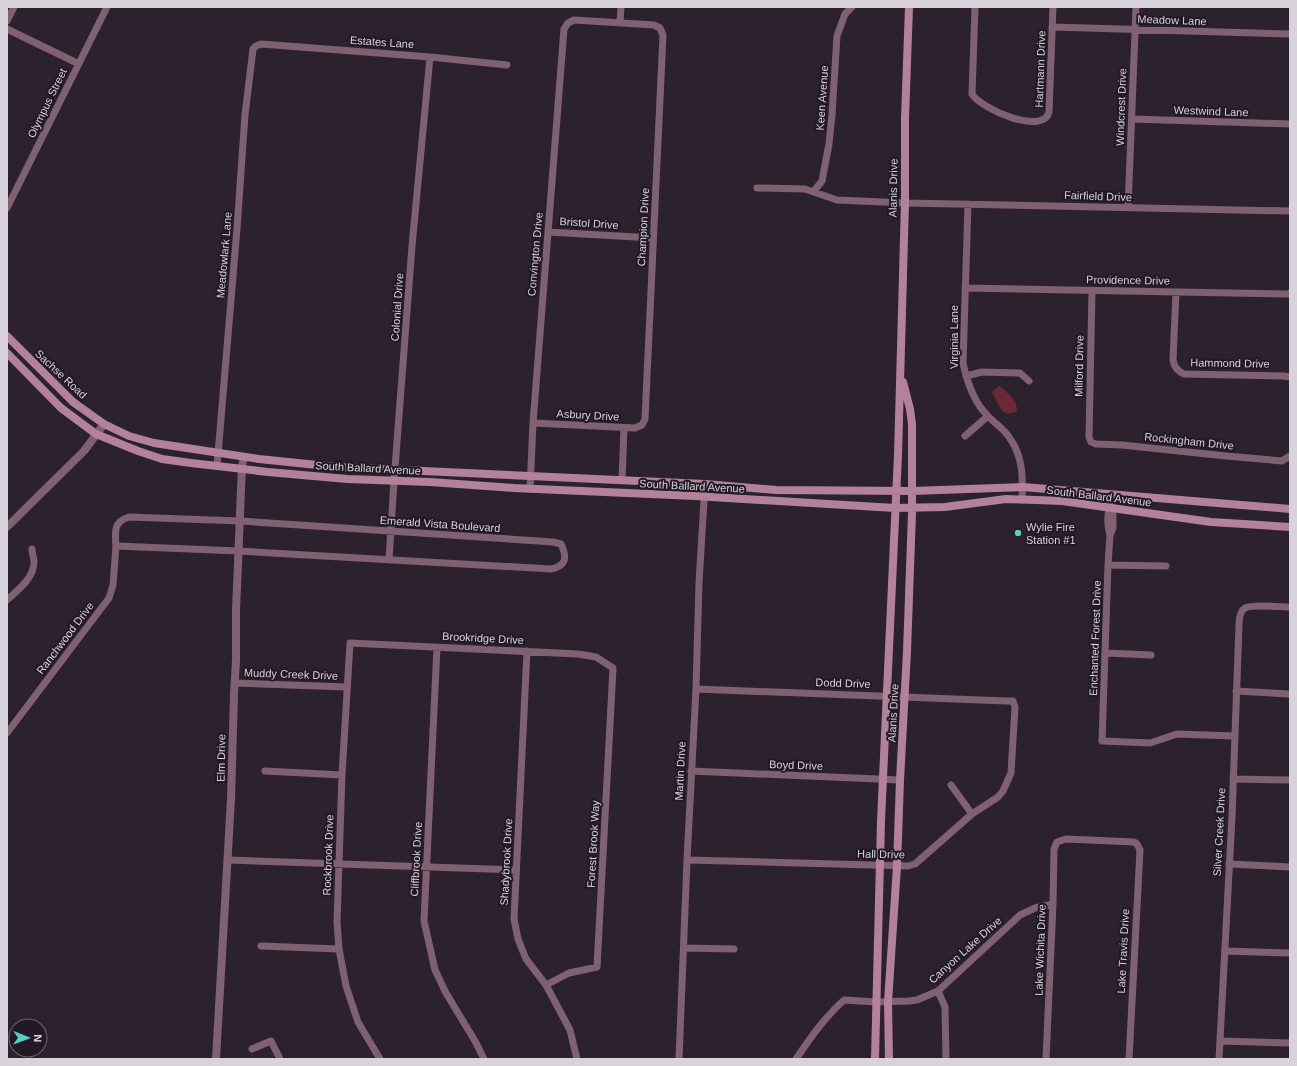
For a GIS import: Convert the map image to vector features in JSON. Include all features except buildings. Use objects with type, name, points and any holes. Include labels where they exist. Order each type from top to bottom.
[{"type":"main road","name":"Alanis Drive","points":[[875,1059],[883,780],[888,696],[900,370],[905,203],[905,118],[909,7]]},
{"type":"main road","name":"Sachse Road","points":[[7,336],[73,402],[104,424]]},
{"type":"main road","name":"Sachse Road","points":[[7,353],[61,408],[96,434]]},
{"type":"main road","name":"Alanis Drive","points":[[889,1059],[888,1002],[897,866],[911,565],[912,508],[912,424],[910,409],[900,370]]},
{"type":"main road","name":"South Ballard Avenue","points":[[104,424],[129,436],[154,444],[219,452],[244,457],[337,467],[706,484],[776,490],[911,491],[1023,487],[1290,509]]},
{"type":"main road","name":"South Ballard Avenue","points":[[96,434],[138,452],[162,459],[242,469],[347,479],[895,508],[945,507],[1006,499],[1062,500],[1211,522],[1290,527]]},
{"type":"street","points":[[7,21],[14,7]]},
{"type":"street","name":"Olympus Street","points":[[7,208],[107,7]]},
{"type":"street","points":[[620,22],[621,7]]},
{"type":"street","name":"Keen Avenue","points":[[814,191],[822,181],[829,144],[836,36],[846,14],[852,7]]},
{"type":"street","name":"Hartmann Drive","points":[[975,7],[972,94],[977,100],[999,114],[1019,120],[1035,121],[1044,120],[1047,118],[1049,112],[1053,7]]},
{"type":"street","name":"Windcrest Drive","points":[[1128,208],[1136,7]]},
{"type":"street","name":"Convington Drive","points":[[530,489],[533,423],[564,29],[568,23],[574,20],[620,22]]},
{"type":"street","name":"Champion Drive","points":[[620,22],[654,25],[660,28],[663,35],[645,419],[642,425]]},
{"type":"street","name":"Meadow Lane","points":[[1052,27],[1290,34]]},
{"type":"street","points":[[7,29],[79,64]]},
{"type":"street","name":"Estates Lane","points":[[256,46],[261,44],[430,57],[507,65]]},
{"type":"street","name":"Meadowlark Lane","points":[[217,466],[245,115],[253,49],[256,46]]},
{"type":"street","name":"Colonial Drive","points":[[389,560],[412,246],[430,57]]},
{"type":"street","name":"Westwind Lane","points":[[1132,119],[1290,124]]},
{"type":"street","name":"Fairfield Drive","points":[[758,188],[814,191],[837,200],[905,203],[1290,211]]},
{"type":"street","name":"Virginia Lane","points":[[968,204],[963,362],[973,396],[988,416],[1009,437],[1017,450],[1021,465],[1023,487],[1022,500]]},
{"type":"street","name":"Bristol Drive","points":[[548,232],[653,238]]},
{"type":"street","name":"Providence Drive","points":[[965,288],[1290,293]]},
{"type":"street","name":"Milford Drive","points":[[1091,442],[1089,437],[1092,291]]},
{"type":"street","name":"Hammond Drive","points":[[1176,292],[1173,360],[1177,370],[1184,374],[1284,376],[1290,378]]},
{"type":"street","points":[[966,376],[982,372],[1020,373],[1028,381]]},
{"type":"street","points":[[965,436],[988,416]]},
{"type":"street","name":"Asbury Drive","points":[[533,423],[624,428],[635,428],[642,425]]},
{"type":"street","points":[[7,528],[84,451],[104,424]]},
{"type":"street","points":[[622,480],[624,428]]},
{"type":"street","name":"Rockingham Drive","points":[[1091,442],[1096,444],[1122,445],[1282,461],[1288,458]]},
{"type":"street","name":"Elm Drive","points":[[216,1059],[231,799],[238,551],[242,469],[244,457]]},
{"type":"street","name":"Martin Drive","points":[[679,1059],[696,689],[699,583],[706,484]]},
{"type":"street","name":"Enchanted Forest Drive","points":[[1110,494],[1110,508],[1107,514],[1107,526],[1110,535],[1102,741],[1150,743],[1177,734],[1234,736]]},
{"type":"street","name":"Emerald Vista Boulevard","points":[[129,517],[240,521],[392,532],[553,542],[562,544],[565,552],[565,561],[559,568],[551,569],[238,551],[116,546],[115,531],[117,524],[122,519],[129,517]]},
{"type":"street","name":"Ranchwood Drive","points":[[7,733],[109,598],[113,586],[116,546]]},
{"type":"street","points":[[7,600],[23,585],[32,573],[34,562],[32,550]]},
{"type":"street","points":[[1108,565],[1166,566]]},
{"type":"street","name":"Silver Creek Drive","points":[[1219,1059],[1240,614],[1245,608],[1251,606],[1290,607]]},
{"type":"street","name":"Brookridge Drive","points":[[350,643],[578,654],[596,657],[613,668]]},
{"type":"street","name":"Rockbrook Drive","points":[[350,643],[342,775],[336,922],[339,949],[346,986],[358,1022],[380,1059]]},
{"type":"street","name":"Cliffbrook Drive","points":[[437,647],[424,921],[435,970],[446,993],[476,1041],[484,1059]]},
{"type":"street","name":"Shadybrook Drive","points":[[527,651],[514,919],[518,939],[526,958],[546,985],[570,1030],[577,1059]]},
{"type":"street","points":[[1105,654],[1151,655]]},
{"type":"street","name":"Forest Brook Way","points":[[546,985],[569,973],[597,967],[613,668]]},
{"type":"street","name":"Muddy Creek Drive","points":[[234,683],[347,687]]},
{"type":"street","name":"Dodd Drive","points":[[696,689],[1013,701]]},
{"type":"street","points":[[1236,691],[1290,694]]},
{"type":"street","name":"Hall Drive","points":[[687,860],[897,866],[908,866],[915,864],[972,814],[1003,792],[1011,773],[1015,707],[1013,701]]},
{"type":"street","points":[[266,771],[342,775]]},
{"type":"street","name":"Boyd Drive","points":[[691,772],[900,780]]},
{"type":"street","points":[[1233,779],[1290,780]]},
{"type":"street","points":[[952,785],[972,814]]},
{"type":"street","name":"Lake Wichita Drive","points":[[1046,1059],[1054,849],[1057,842],[1066,839],[1130,841],[1138,844]]},
{"type":"street","name":"Lake Travis Drive","points":[[1129,1059],[1140,850],[1138,844]]},
{"type":"street","points":[[228,860],[516,870]]},
{"type":"street","points":[[1229,864],[1290,867]]},
{"type":"street","name":"Canyon Lake Drive","points":[[796,1059],[815,1031],[829,1014],[844,1000],[876,1002],[908,1001],[917,1000],[938,991],[1020,915],[1035,908],[1053,904]]},
{"type":"street","points":[[261,946],[339,949]]},
{"type":"street","points":[[684,948],[734,949]]},
{"type":"street","points":[[1224,951],[1290,953]]},
{"type":"street","points":[[938,991],[945,1007],[946,1059]]},
{"type":"street","points":[[1220,1040],[1290,1043]]},
{"type":"street","points":[[252,1049],[271,1041],[280,1059]]},
{"type":"shaded area","points":[[999,386],[1014,400],[1017,411],[1011,413],[1003,412],[992,393]]},
{"type":"place","name":"Wylie Fire Station #1","points":[[1018,533]]}]
